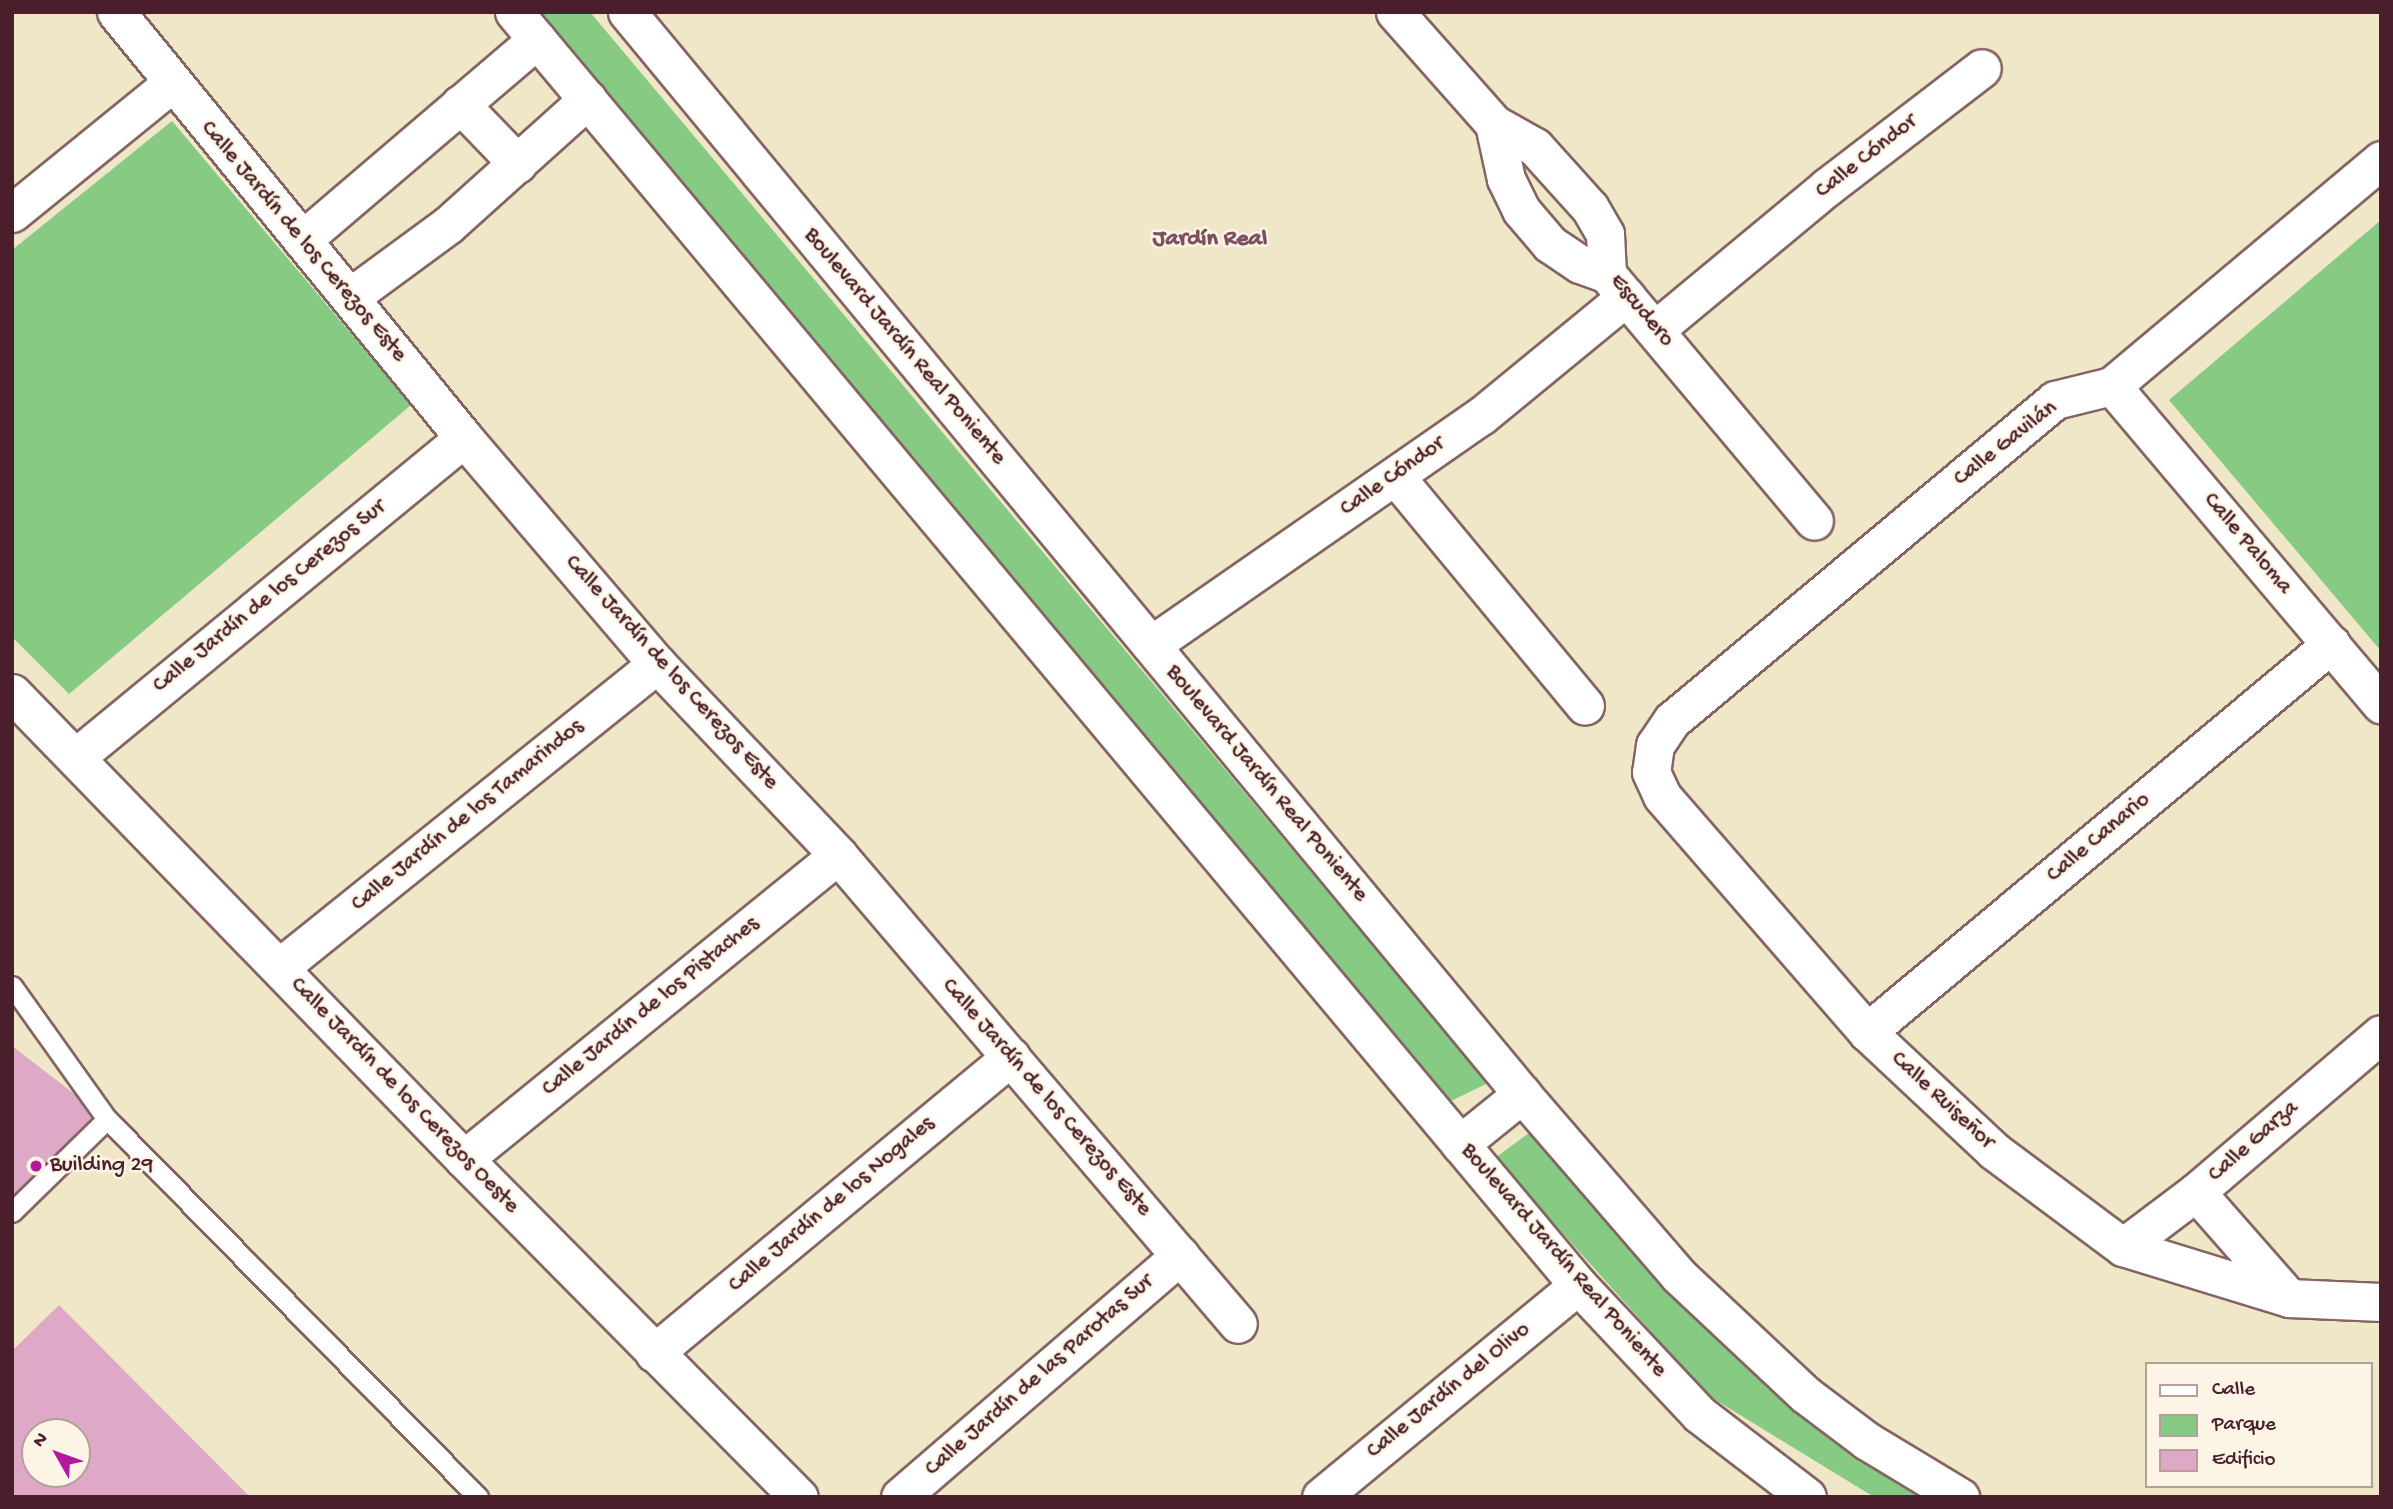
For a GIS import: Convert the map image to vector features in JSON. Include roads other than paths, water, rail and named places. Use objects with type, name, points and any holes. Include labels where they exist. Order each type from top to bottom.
[{"type":"street","name":"Calle Jardín de los Cerezos Este","points":[[116,12],[171,84],[464,438],[657,664],[838,855],[1238,1324]]},
{"type":"street","name":"Boulevard Jardín Real Poniente","points":[[627,12],[1522,1094],[1678,1275],[1731,1328],[1806,1395],[1867,1441],[1960,1497]]},
{"type":"street","name":"Escudero","points":[[1395,12],[1494,124],[1535,147],[1590,208],[1605,234],[1617,285],[1814,521]]},
{"type":"street","name":"Boulevard Jardín Real Poniente","points":[[302,240],[460,104],[525,26],[1578,1285],[1699,1414],[1807,1497]]},
{"type":"street","name":"Calle Cóndor","points":[[1656,329],[1826,187],[1982,68]]},
{"type":"street","points":[[12,214],[171,84]]},
{"type":"street","points":[[350,298],[448,225],[588,99]]},
{"type":"street","points":[[460,104],[518,164]]},
{"type":"street","points":[[1494,124],[1506,179],[1521,209],[1550,244],[1617,285]]},
{"type":"street","name":"Calle Gavilán","points":[[1672,720],[2055,400],[2112,386],[2381,160]]},
{"type":"street","name":"Calle Cóndor","points":[[1151,645],[1481,416],[1617,285]]},
{"type":"street","name":"Calle Paloma","points":[[2112,386],[2381,704]]},
{"type":"street","name":"Calle Jardín de los Cerezos Sur","points":[[76,757],[464,438]]},
{"type":"street","points":[[1395,476],[1585,706]]},
{"type":"street","name":"Calle Canario","points":[[1867,1032],[2331,644]]},
{"type":"street","name":"Calle Jardín de los Tamarindos","points":[[280,967],[657,664]]},
{"type":"street","name":"Calle Jardín de los Cerezos Oeste","points":[[12,693],[464,1159],[799,1497]]},
{"type":"street","name":"Calle Ruiseñor","points":[[1672,720],[1655,745],[1651,772],[1662,796],[1867,1032],[1994,1151],[2123,1247],[2289,1298],[2381,1302]]},
{"type":"street","name":"Calle Jardín de los Pistaches","points":[[464,1159],[838,855]]},
{"type":"street","name":"Calle Garza","points":[[2123,1247],[2196,1192],[2381,1034]]},
{"type":"street","name":"Calle Jardín de los Nogales","points":[[654,1353],[1010,1057]]},
{"type":"street","points":[[1460,1144],[1522,1094]]},
{"type":"street","points":[[2196,1192],[2289,1298]]},
{"type":"street","name":"Calle Jardín de las Parotas Sur","points":[[900,1497],[1180,1255]]},
{"type":"street","name":"Calle Jardín del Olivo","points":[[1340,1491],[1578,1285]]},
{"type":"lane","points":[[12,986],[107,1119],[478,1497]]},
{"type":"lane","points":[[12,1212],[107,1119]]},
{"type":"place","name":"Building 29","points":[[36,1166]]},
{"type":"district","name":"Jardín Real","points":[[1210,240]]}]
